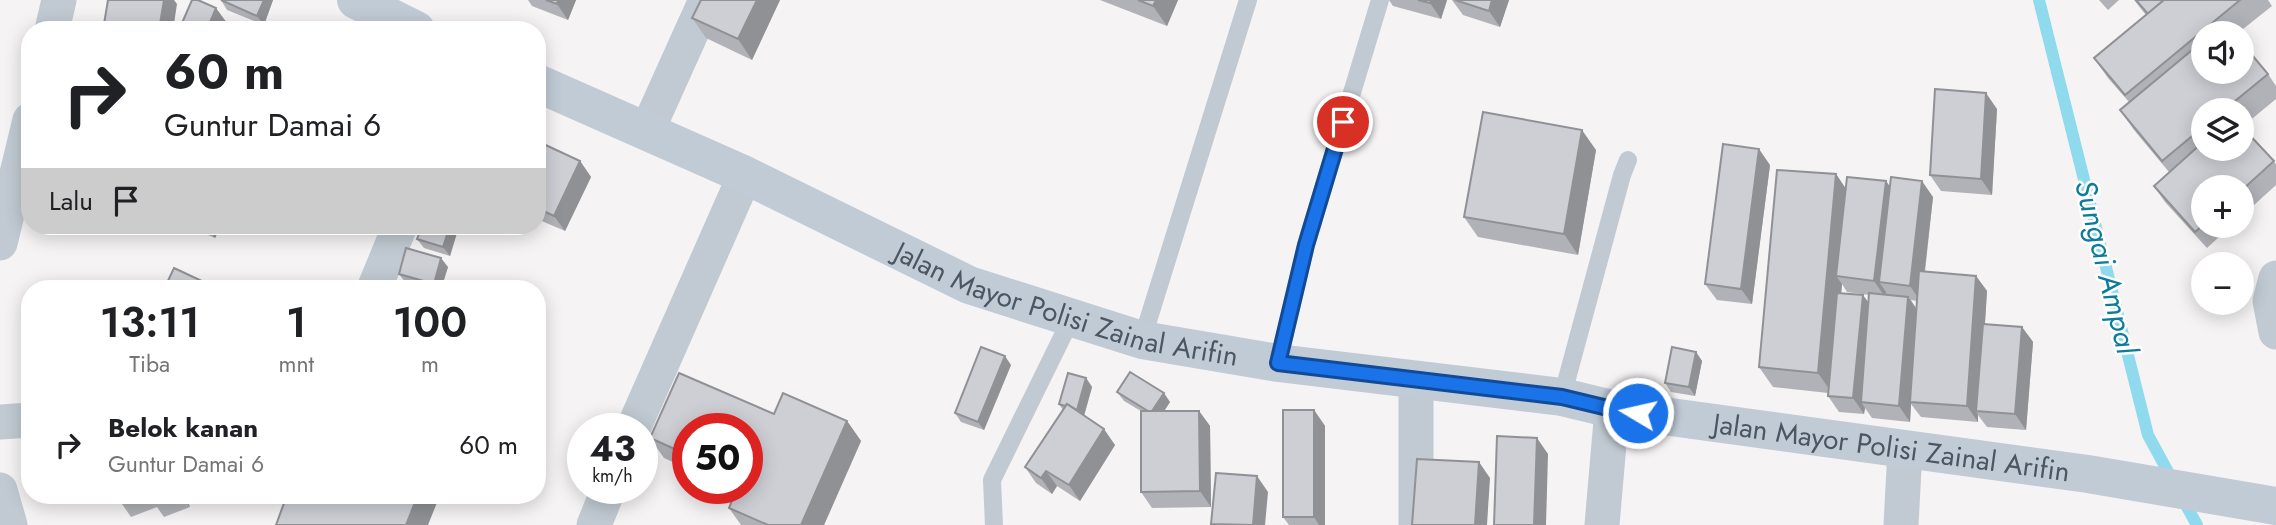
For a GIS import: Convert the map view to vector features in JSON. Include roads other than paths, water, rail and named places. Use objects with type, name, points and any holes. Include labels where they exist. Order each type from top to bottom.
[{"type":"main road","points":[[356,0],[393,21]]},
{"type":"main road","name":"Jalan Mayor Polisi Zainal Arifin","points":[[546,87],[745,175],[969,285],[1142,340],[1278,363],[1562,397],[1612,409],[2088,474],[2276,506]]},
{"type":"street","points":[[53,21],[59,0]]},
{"type":"street","points":[[647,131],[706,0]]},
{"type":"street","points":[[0,243],[21,157]]},
{"type":"street","points":[[640,413],[745,175]]},
{"type":"street","points":[[378,280],[396,235]]},
{"type":"street","points":[[2276,278],[2270,301],[2276,332]]},
{"type":"street","points":[[1416,380],[1416,525]]},
{"type":"street","points":[[1602,525],[1612,409]]},
{"type":"street","points":[[0,422],[21,421]]},
{"type":"street","points":[[1901,525],[1905,450]]},
{"type":"street","points":[[0,490],[10,525]]},
{"type":"street","points":[[594,525],[603,504]]},
{"type":"lane","points":[[1142,340],[1248,0]]},
{"type":"lane","points":[[1278,363],[1306,245],[1380,0]]},
{"type":"lane","points":[[1562,397],[1628,160]]},
{"type":"lane","points":[[994,525],[992,480],[1072,317]]},
{"type":"waterway","name":"Sungai Ampal","points":[[2039,0],[2148,435],[2173,481]]},
{"type":"waterway","name":"Sungai Ampal","points":[[2181,496],[2197,525]]}]
